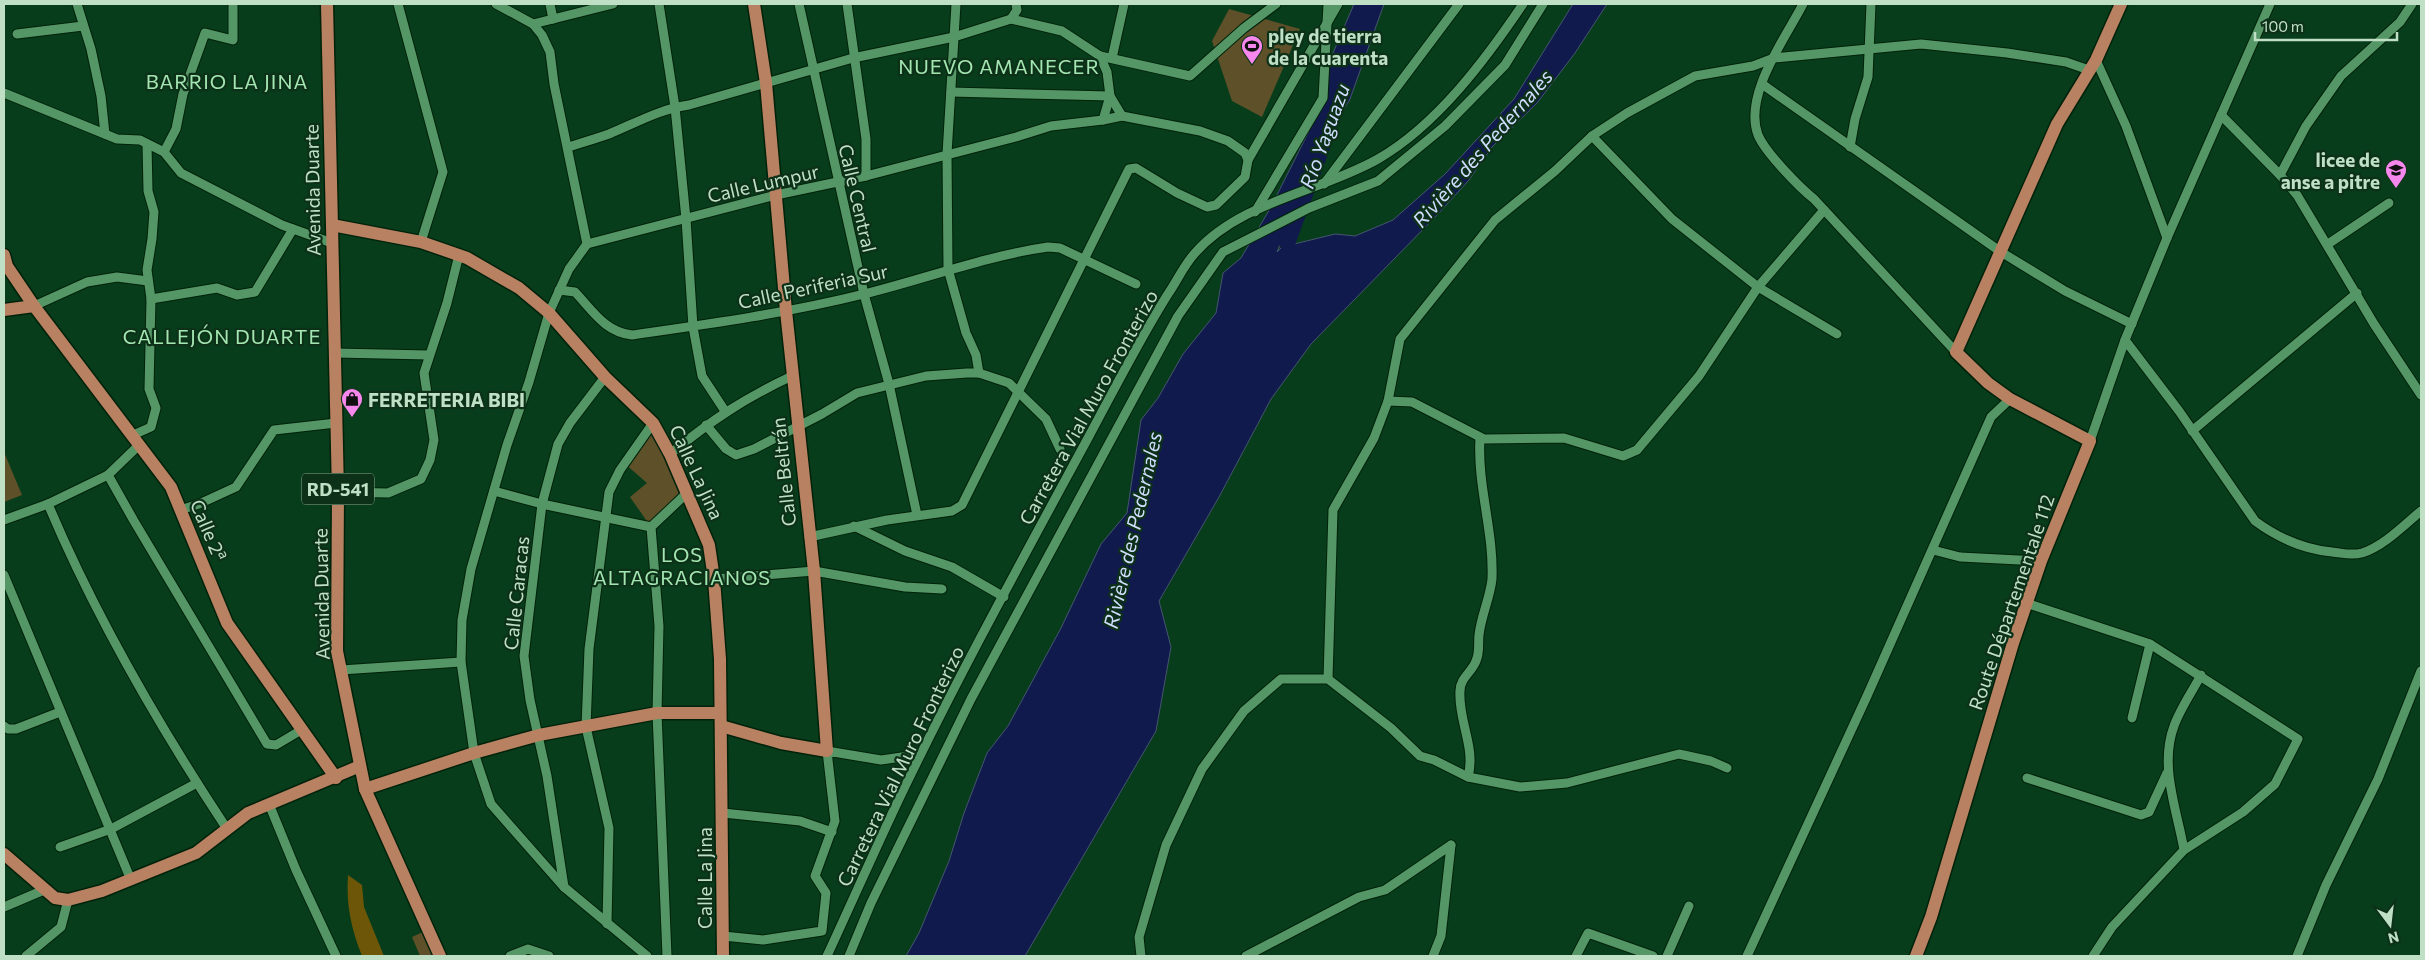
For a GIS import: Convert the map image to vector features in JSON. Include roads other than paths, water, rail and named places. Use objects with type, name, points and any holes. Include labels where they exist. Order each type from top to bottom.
[{"type":"main road","name":"Avenida Duarte","points":[[327,4],[338,492],[337,651],[365,789],[440,956]]},
{"type":"main road","name":"Calle Beltrán","points":[[754,4],[766,83],[792,376],[814,571],[827,751]]},
{"type":"main road","points":[[2090,441],[2010,399],[1988,383],[1956,352],[2058,124],[2093,65],[2121,4]]},
{"type":"main road","name":"Calle La Jina","points":[[332,225],[421,242],[459,255],[492,270],[519,288],[549,313],[605,377],[653,422],[682,476],[687,493],[709,545],[714,580],[720,659],[723,956]]},
{"type":"main road","name":"Calle 2ª","points":[[4,255],[7,266],[34,306],[170,487],[227,623],[336,778]]},
{"type":"main road","points":[[4,310],[34,306]]},
{"type":"main road","name":"Route Départementale 112","points":[[1916,956],[1931,917],[2026,603],[2090,441]]},
{"type":"main road","points":[[365,789],[474,753],[540,735],[657,713],[720,719],[781,743],[827,751]]},
{"type":"main road","points":[[4,854],[55,898],[68,900],[102,891],[196,853],[248,813],[336,778],[360,766]]},
{"type":"street","points":[[77,4],[91,49],[101,96],[105,134]]},
{"type":"street","points":[[164,152],[176,129],[183,94],[205,33],[233,40],[233,4]]},
{"type":"street","points":[[398,4],[443,172],[421,242]]},
{"type":"street","points":[[496,4],[533,24],[542,35],[550,52],[554,84],[588,244],[569,268],[549,313],[471,569],[462,620],[461,662],[474,753],[491,804],[564,887],[647,956]]},
{"type":"street","points":[[550,4],[553,19]]},
{"type":"street","points":[[533,24],[613,4]]},
{"type":"street","points":[[659,4],[675,106],[694,327],[702,376],[725,411]]},
{"type":"street","name":"Calle Central","points":[[799,4],[812,69],[864,294],[889,384],[917,515]]},
{"type":"street","points":[[847,4],[853,58],[866,138],[866,176]]},
{"type":"street","points":[[956,4],[947,154],[948,269],[966,333],[976,355],[979,373]]},
{"type":"street","points":[[1011,19],[1017,10],[1016,4]]},
{"type":"street","points":[[1112,58],[1124,4]]},
{"type":"street","points":[[568,147],[609,134],[643,117],[675,106],[853,58],[954,37],[1011,19],[1062,31],[1100,56],[1190,76],[1244,28],[1276,4]]},
{"type":"street","points":[[1255,212],[1323,98],[1328,4]]},
{"type":"street","points":[[809,537],[854,526],[952,511],[962,505],[1129,169],[1136,168],[1177,193],[1207,207],[1216,205],[1246,176],[1248,160],[1338,4]]},
{"type":"street","points":[[1324,184],[1459,4]]},
{"type":"street","name":"Carretera Vial Muro Fronterizo","points":[[827,956],[899,799],[1004,597],[1157,312],[1194,254],[1209,240],[1235,221],[1379,159],[1409,137],[1434,114],[1490,53],[1523,4]]},
{"type":"street","name":"Carretera Vial Muro Fronterizo","points":[[849,956],[875,895],[976,691],[1178,316],[1217,260],[1223,252],[1309,208],[1378,181],[1446,126],[1505,65],[1543,4]]},
{"type":"street","points":[[1803,4],[1766,70],[1756,109],[1755,120],[1759,137],[1794,182],[1824,210],[1956,352]]},
{"type":"street","points":[[1850,147],[1855,119],[1865,92],[1870,49],[1871,4]]},
{"type":"street","points":[[2090,441],[2125,340],[2167,238],[2270,4]]},
{"type":"street","points":[[2280,175],[2306,126],[2341,76],[2400,22],[2412,4]]},
{"type":"street","points":[[17,34],[83,26]]},
{"type":"street","points":[[1328,679],[1332,510],[1374,438],[1388,401],[1400,339],[1495,220],[1555,171],[1592,136],[1627,113],[1695,76],[1753,66],[1774,58],[1921,44],[2016,54],[2093,65],[2126,126],[2167,238]]},
{"type":"street","points":[[1100,56],[1107,72],[1110,96],[1103,120]]},
{"type":"street","points":[[1762,84],[2001,252],[2065,291],[2132,324]]},
{"type":"street","points":[[951,92],[1110,96]]},
{"type":"street","points":[[4,93],[117,139],[140,140],[164,152],[181,173],[293,229],[332,243]]},
{"type":"street","points":[[1110,96],[1122,116],[1200,131],[1228,140],[1244,153],[1248,160]]},
{"type":"street","points":[[2221,115],[2297,195],[2357,292],[2374,324],[2421,394]]},
{"type":"street","name":"Calle Lumpur","points":[[588,244],[776,195],[866,176],[1051,126],[1122,116]]},
{"type":"street","points":[[1592,136],[1672,219],[1758,287],[1837,334]]},
{"type":"street","points":[[4,520],[48,504],[108,475],[136,440],[151,427],[156,408],[149,389],[151,299],[147,270],[154,212],[148,191],[147,144]]},
{"type":"street","points":[[2328,244],[2389,203]]},
{"type":"street","points":[[1388,401],[1412,402],[1480,438],[1564,438],[1612,454],[1623,456],[1631,454],[1637,450],[1699,376],[1758,287],[1824,210]]},
{"type":"street","points":[[151,299],[217,288],[237,296],[255,292],[293,229]]},
{"type":"street","name":"Calle Periferia Sur","points":[[559,290],[575,292],[606,327],[620,334],[632,335],[694,327],[786,311],[864,294],[948,269],[1048,247],[1060,248],[1136,284]]},
{"type":"street","points":[[338,492],[388,493],[421,479],[430,460],[434,440],[424,373],[448,303],[459,255]]},
{"type":"street","points":[[34,306],[86,282],[117,277],[148,281]]},
{"type":"street","points":[[2192,431],[2357,292]]},
{"type":"street","points":[[2125,340],[2255,521],[2271,533],[2294,544],[2345,556],[2362,552],[2394,533],[2421,511]]},
{"type":"street","points":[[335,352],[429,356]]},
{"type":"street","points":[[706,425],[726,449],[736,455],[754,449],[857,393],[926,376],[979,373],[1004,380],[1046,419],[1060,449]]},
{"type":"street","points":[[670,454],[725,411],[792,376]]},
{"type":"street","name":"Calle Caracas","points":[[564,887],[540,735],[530,700],[524,656],[542,504],[558,444],[570,423],[605,377]]},
{"type":"street","points":[[1746,956],[1933,550],[1991,417],[2010,399]]},
{"type":"street","points":[[607,924],[609,828],[586,727],[589,649],[609,492],[620,470],[653,422]]},
{"type":"street","points":[[180,510],[199,504],[236,487],[274,430],[336,423]]},
{"type":"street","points":[[1468,777],[1472,764],[1471,748],[1461,708],[1460,689],[1464,678],[1476,663],[1479,653],[1481,620],[1492,581],[1491,545],[1478,462],[1480,438]]},
{"type":"street","points":[[108,475],[138,529],[268,744],[276,745],[303,729]]},
{"type":"street","points":[[494,491],[542,504],[650,527]]},
{"type":"street","points":[[650,527],[687,493]]},
{"type":"street","points":[[48,504],[73,563],[132,676],[227,829]]},
{"type":"street","points":[[854,526],[905,551],[952,567],[1004,597]]},
{"type":"street","points":[[650,527],[659,626],[657,713],[667,956]]},
{"type":"street","points":[[1933,550],[1960,557],[2041,561]]},
{"type":"street","points":[[714,580],[814,571],[905,588],[942,589]]},
{"type":"street","points":[[4,574],[7,592],[111,829],[131,880]]},
{"type":"street","points":[[2026,603],[2150,644],[2298,738],[2275,784],[2243,812],[2184,850],[2112,927],[2093,956]]},
{"type":"street","points":[[2132,718],[2150,644]]},
{"type":"street","points":[[341,670],[461,662]]},
{"type":"street","points":[[2297,956],[2326,885],[2378,779],[2421,671]]},
{"type":"street","points":[[2184,850],[2167,773],[2169,746],[2174,726],[2201,675]]},
{"type":"street","points":[[1141,956],[1139,937],[1166,846],[1202,769],[1244,711],[1281,679],[1328,679],[1390,728],[1420,756],[1434,760],[1468,777],[1520,787],[1567,783],[1679,754],[1711,761],[1727,768]]},
{"type":"street","points":[[4,726],[8,729],[16,729],[60,712]]},
{"type":"street","points":[[827,751],[881,760],[909,756]]},
{"type":"street","name":"Calle Beltrán","points":[[723,936],[763,940],[822,931],[826,893],[815,876],[832,832],[834,821],[827,751]]},
{"type":"street","points":[[2027,778],[2141,815],[2149,812],[2167,773]]},
{"type":"street","points":[[60,847],[111,829],[197,783]]},
{"type":"street","points":[[269,804],[296,870],[336,956]]},
{"type":"street","points":[[723,813],[755,814],[800,821],[832,832]]},
{"type":"street","points":[[1246,956],[1258,952],[1359,897],[1385,890],[1451,845],[1441,936],[1433,956]]},
{"type":"street","points":[[4,907],[44,890]]},
{"type":"street","points":[[26,956],[61,927],[68,900]]},
{"type":"street","points":[[1667,956],[1689,906]]},
{"type":"street","points":[[1576,956],[1588,933],[1653,956]]},
{"type":"street","points":[[510,956],[528,949],[549,956]]},
{"type":"water","name":"Rivière des Pedernales","points":[[1354,4],[1384,4],[1350,99],[1312,165],[1277,252],[1282,247],[1335,234],[1355,236],[1393,220],[1445,174],[1514,99],[1573,4],[1607,4],[1575,53],[1537,103],[1492,147],[1469,180],[1437,215],[1311,344],[1271,399],[1219,497],[1159,601],[1171,647],[1156,731],[1025,956],[906,956],[919,933],[949,861],[964,813],[987,753],[1008,726],[1061,628],[1101,544],[1127,513],[1141,420],[1158,398],[1183,354],[1216,313],[1223,273],[1241,258],[1271,207],[1321,107],[1327,67]]},
{"type":"waterway","name":"Río Yaguazu","points":[[1287,241],[1326,133]]},
{"type":"place","name":"pley de tierra de la cuarenta","points":[[1252,65]]},
{"type":"place","name":"licee de anse a pitre","points":[[2396,189]]},
{"type":"place","name":"FERRETERIA BIBI","points":[[352,418]]},
{"type":"district","name":"NUEVO AMANECER","points":[[999,66]]},
{"type":"district","name":"BARRIO LA JINA","points":[[227,81]]},
{"type":"district","name":"CALLEJÓN DUARTE","points":[[222,336]]},
{"type":"district","name":"LOS ALTAGRACIANOS","points":[[682,566]]}]
